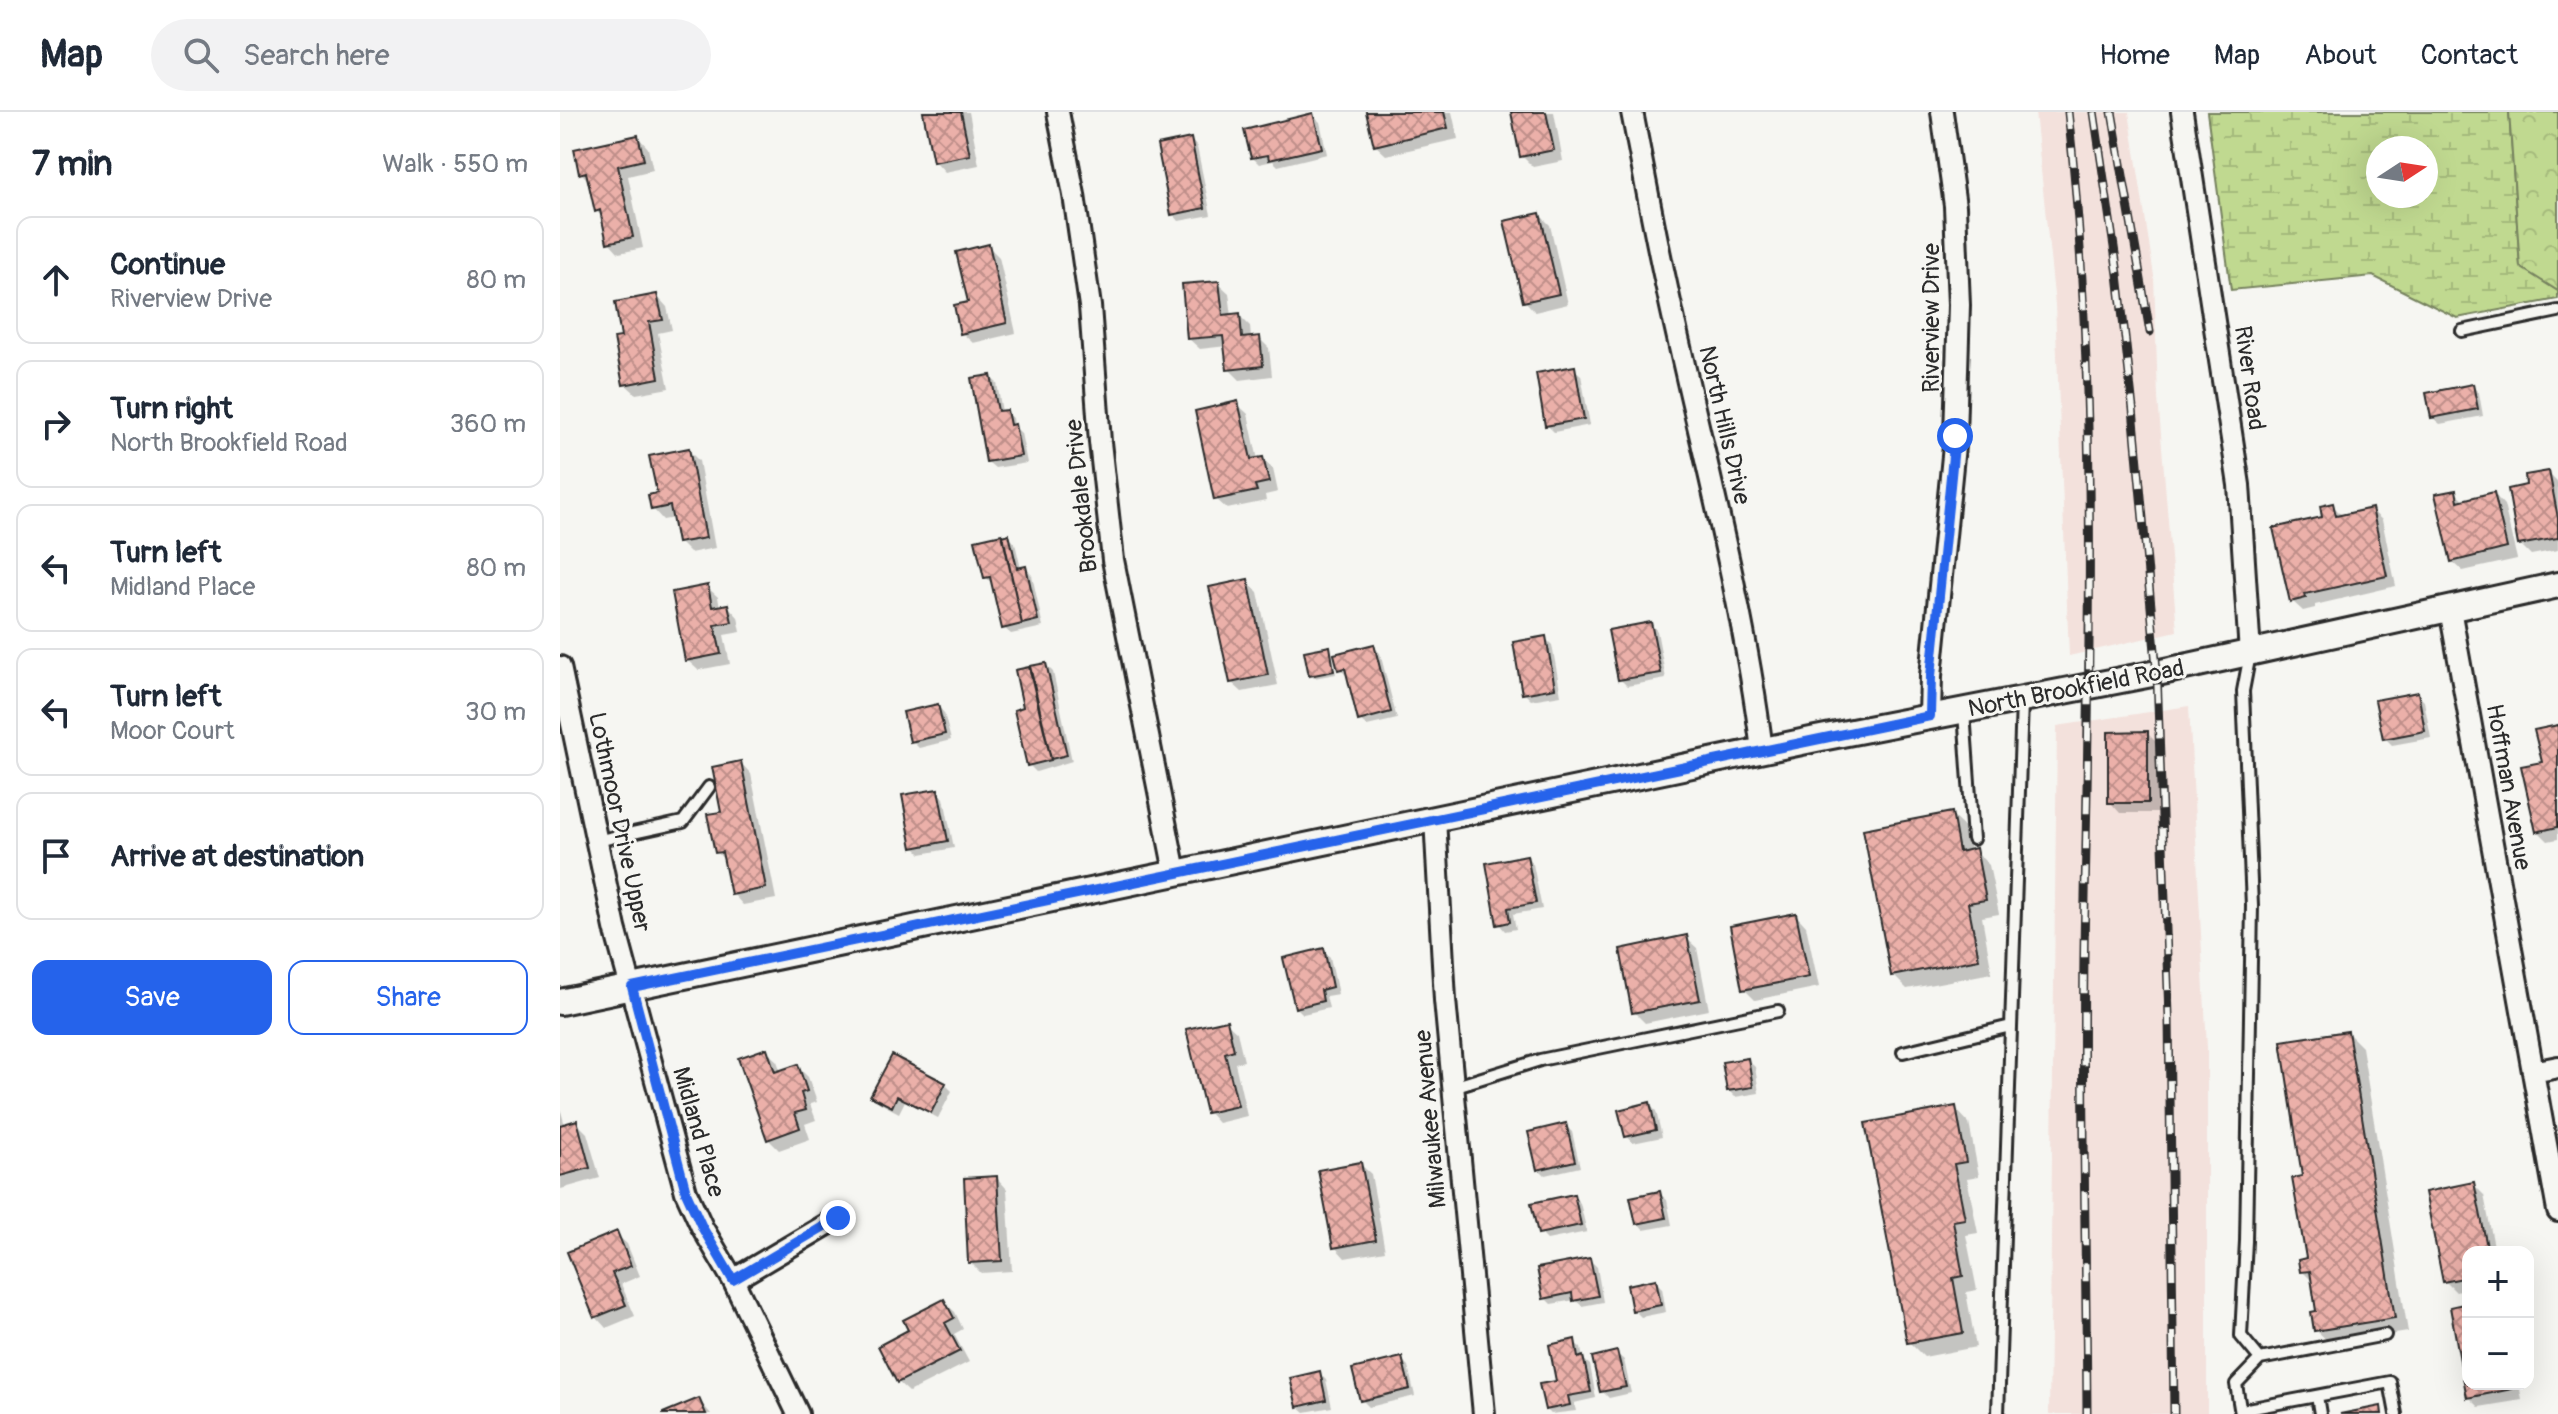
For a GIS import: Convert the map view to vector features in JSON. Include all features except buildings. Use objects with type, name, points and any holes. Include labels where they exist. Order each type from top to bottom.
[{"type":"street","name":"Brookdale Drive","points":[[1058,112],[1090,306],[1113,560],[1175,872]]},
{"type":"street","name":"North Hills Drive","points":[[1632,112],[1664,279],[1729,560],[1757,705],[1762,750]]},
{"type":"street","name":"Riverview Drive","points":[[1930,716],[1931,676],[1955,436],[1959,305],[1955,206],[1942,112]]},
{"type":"street","name":"River Road","points":[[2182,112],[2239,485],[2250,654]]},
{"type":"street","name":"North Brookfield Road","points":[[560,1002],[1762,750],[2250,654],[2558,585]]},
{"type":"street","name":"Hoffman Avenue","points":[[2450,609],[2558,1211]]},
{"type":"street","name":"Lothmoor Drive Upper","points":[[560,667],[615,928],[632,987]]},
{"type":"street","name":"Milwaukee Avenue","points":[[1435,818],[1445,1000],[1484,1414]]},
{"type":"street","name":"Midland Place","points":[[632,987],[686,1192],[798,1414]]},
{"type":"street","points":[[2533,1072],[2558,1067]]},
{"type":"street","points":[[733,1280],[838,1218]]},
{"type":"lane","points":[[2462,331],[2558,311]]},
{"type":"lane","points":[[2250,654],[2243,691],[2252,906],[2246,1241],[2241,1336],[2260,1359]]},
{"type":"lane","points":[[1998,1414],[2022,699]]},
{"type":"lane","points":[[1963,710],[1973,839]]},
{"type":"lane","points":[[596,841],[683,822],[709,787]]},
{"type":"lane","points":[[1453,1087],[1540,1060],[1778,1011]]},
{"type":"lane","points":[[1903,1052],[2011,1026]]},
{"type":"lane","points":[[2385,1335],[2260,1359],[2236,1384],[2242,1412],[2390,1382],[2396,1414]]},
{"type":"lane","points":[[2317,1396],[2320,1414]]},
{"type":"shaded area","points":[[2035,112],[2129,112],[2154,276],[2158,398],[2177,631],[2069,656],[2055,305]]},
{"type":"shaded area","points":[[2189,706],[2207,1048],[2207,1414],[2049,1414],[2057,726]]},
{"type":"green space","points":[[2207,112],[2509,112],[2520,266],[2558,291],[2558,299],[2457,318],[2373,276],[2231,290]]},
{"type":"green space","points":[[2509,112],[2558,112],[2558,291],[2520,267]]},
{"type":"railway","points":[[2068,112],[2084,308],[2089,504],[2083,1026],[2087,1414]]},
{"type":"railway","points":[[2094,112],[2118,274],[2157,673],[2169,1016],[2174,1414]]},
{"type":"railway","points":[[2112,112],[2150,332]]},
{"type":"route","points":[[838,1218],[733,1280],[686,1192],[632,987],[1930,716],[1931,676],[1955,436]]}]
